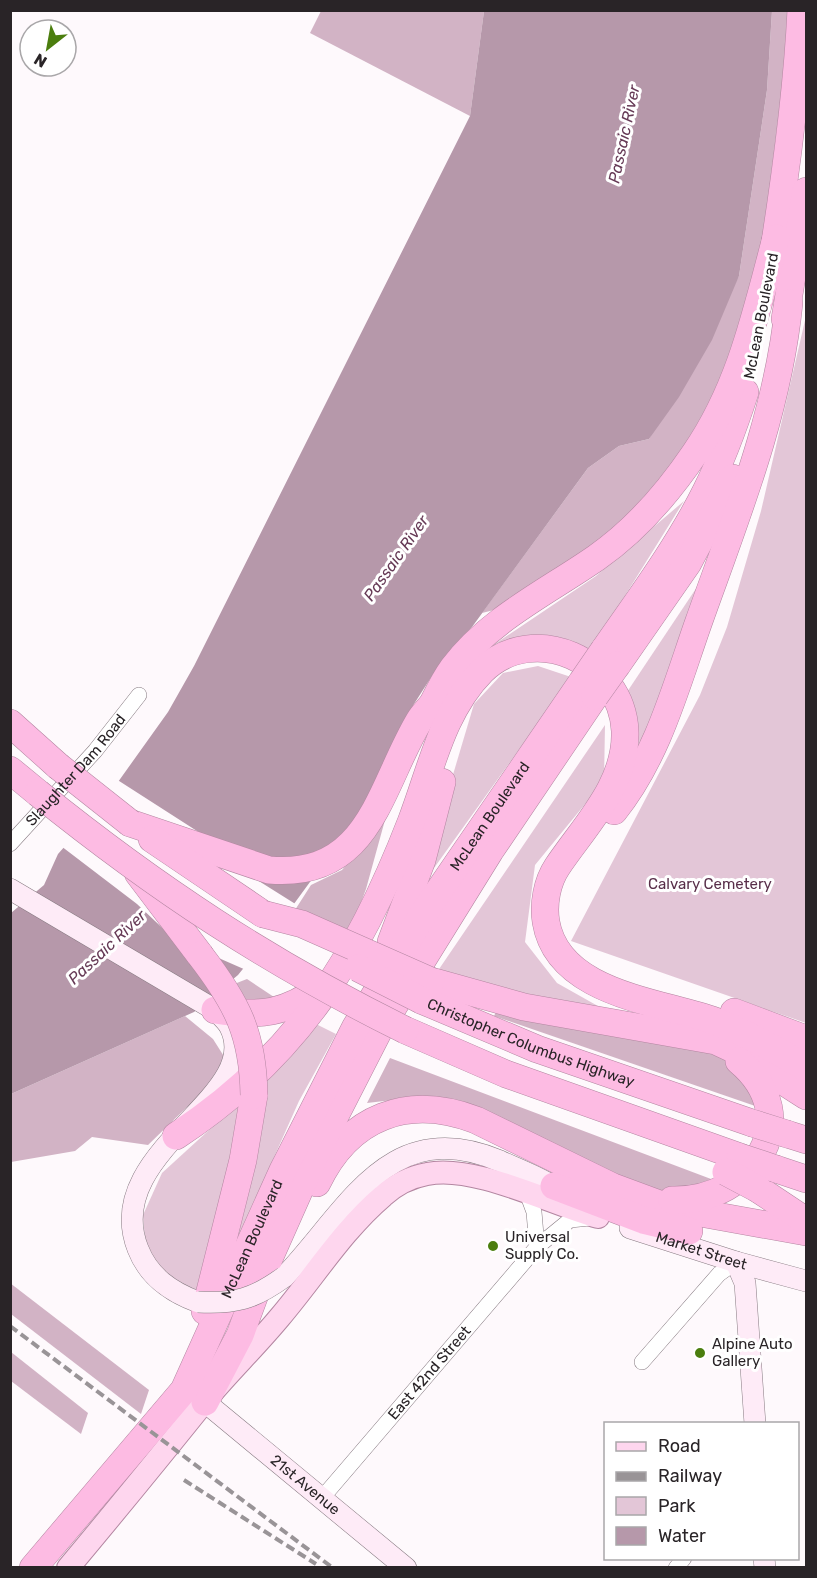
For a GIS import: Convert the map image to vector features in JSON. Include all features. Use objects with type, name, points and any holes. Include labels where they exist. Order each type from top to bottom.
[{"type":"highway","name":"McLean Boulevard","points":[[33,1568],[161,1414],[184,1390],[199,1363],[283,1170],[355,1028],[427,908],[610,658],[719,463],[758,350],[788,168],[796,93],[801,10]]},
{"type":"highway","name":"McLean Boulevard","points":[[610,658],[688,563],[729,487],[766,394],[789,303],[807,191]]},
{"type":"highway","points":[[130,823],[257,867],[292,870],[316,865],[339,854],[358,838],[376,811],[419,720],[432,705],[454,667],[490,629],[619,540],[637,525],[678,476],[711,428],[735,379],[744,355],[776,238]]},
{"type":"highway","points":[[579,840],[597,832],[621,802],[657,737],[768,420],[785,346],[789,303]]},
{"type":"highway","points":[[380,891],[393,869],[451,713],[466,691],[485,668],[500,659],[519,651],[539,648],[560,649],[581,659],[599,672],[609,685],[623,718],[623,751],[613,785],[587,823],[579,840],[556,868],[551,879],[545,914],[556,950],[577,971],[608,989],[686,1012],[744,1033],[807,1068]]},
{"type":"highway","name":"McLean Boulevard","points":[[205,1402],[249,1314],[264,1270],[315,1155],[379,1030],[589,689]]},
{"type":"highway","points":[[355,1028],[422,860],[466,691]]},
{"type":"highway","points":[[176,1136],[216,1110],[265,1065],[301,1026],[339,975],[363,931],[380,891],[432,705]]},
{"type":"highway","points":[[10,723],[58,766],[130,823],[263,914],[302,924],[426,990],[716,1041],[733,1048],[807,1096]]},
{"type":"highway","points":[[10,770],[138,872],[267,957],[405,1030],[476,1062],[733,1164],[777,1168],[807,1179]]},
{"type":"highway","points":[[138,872],[221,982],[248,1035],[253,1064],[254,1095],[243,1160],[211,1294],[183,1374],[161,1414]]},
{"type":"highway","points":[[577,971],[709,1004],[807,1039]]},
{"type":"highway","points":[[215,1010],[251,1014],[280,1011],[299,1003],[339,975]]},
{"type":"highway","name":"Christopher Columbus Highway","points":[[426,990],[537,1049],[797,1137]]},
{"type":"highway","points":[[635,1195],[664,1200],[705,1198],[740,1180],[761,1155],[769,1124],[768,1107],[755,1079],[740,1062],[703,1039]]},
{"type":"highway","points":[[249,1314],[279,1263],[319,1179],[353,1136],[384,1115],[407,1108],[430,1108],[454,1112],[635,1195],[667,1207],[807,1232]]},
{"type":"highway","points":[[733,1164],[758,1189],[807,1221]]},
{"type":"highway","points":[[554,1186],[626,1214],[673,1227],[807,1245]]},
{"type":"main road","points":[[12,890],[215,1010],[230,1027],[234,1045],[232,1061],[225,1079],[213,1096],[176,1136]]},
{"type":"main road","name":"Market Street","points":[[176,1136],[157,1156],[136,1193],[131,1216],[134,1238],[142,1258],[155,1277],[176,1294],[198,1302],[220,1303],[242,1300],[263,1293],[284,1277],[359,1190],[379,1171],[399,1158],[422,1149],[469,1150],[490,1156],[554,1186],[598,1217],[736,1262],[807,1281]]},
{"type":"main road","points":[[205,1402],[247,1356],[331,1252],[372,1207],[394,1187],[430,1173],[456,1173],[527,1193],[598,1217]]},
{"type":"main road","points":[[736,1262],[745,1283],[755,1422]]},
{"type":"main road","name":"21st Avenue","points":[[205,1402],[406,1568]]},
{"type":"main road","name":"McLean Boulevard","points":[[68,1568],[179,1437],[205,1402]]},
{"type":"street","name":"Slaughter Dam Road","points":[[10,844],[94,751],[139,695]]},
{"type":"street","points":[[527,1193],[534,1212],[537,1247]]},
{"type":"street","name":"East 42nd Street","points":[[322,1498],[537,1247],[570,1220],[598,1217]]},
{"type":"street","points":[[642,1362],[719,1274],[736,1262]]},
{"type":"green space","name":"Calvary Cemetery","points":[[806,316],[806,1023],[571,941],[700,695],[727,627],[761,511]]},
{"type":"green space","points":[[684,501],[588,655],[477,656],[596,576]]},
{"type":"green space","points":[[699,584],[642,750],[625,695]]},
{"type":"green space","points":[[538,666],[571,677],[419,889],[474,704],[503,673]]},
{"type":"green space","points":[[605,725],[604,781],[535,865],[525,942],[557,983],[605,1010],[435,975]]},
{"type":"green space","points":[[316,1024],[336,1034],[299,1101],[234,1247],[266,1077]]},
{"type":"green space","points":[[243,1099],[205,1297],[178,1287],[146,1254],[143,1215],[162,1173]]},
{"type":"shaded area","points":[[321,11],[484,11],[470,116],[310,33]]},
{"type":"shaded area","points":[[772,11],[788,11],[786,55],[758,284],[726,386],[633,521],[506,607],[482,613],[588,468],[619,446],[649,439],[739,276],[767,90]]},
{"type":"shaded area","points":[[385,820],[366,889],[349,935],[295,910],[311,885],[342,870]]},
{"type":"shaded area","points":[[247,979],[280,1001],[250,1024],[229,986]]},
{"type":"shaded area","points":[[497,1010],[718,1055],[738,1069],[761,1108],[494,1016]]},
{"type":"shaded area","points":[[185,1016],[213,1039],[225,1058],[210,1090],[187,1107],[148,1145],[92,1137],[75,1151],[11,1162],[11,1094]]},
{"type":"shaded area","points":[[390,1058],[719,1182],[686,1196],[641,1188],[427,1096],[367,1103]]},
{"type":"shaded area","points":[[10,1283],[149,1390],[141,1414],[11,1314]]},
{"type":"shaded area","points":[[11,1352],[88,1413],[81,1434],[11,1381]]},
{"type":"water","name":"Passaic River","points":[[484,11],[772,11],[767,90],[739,276],[712,340],[679,397],[649,439],[619,446],[588,468],[472,627],[439,665],[414,704],[356,819],[280,923],[238,975],[194,1012],[11,1094],[11,913],[44,885],[58,854],[103,803],[168,712],[194,666],[470,116]]},
{"type":"pier","points":[[116,779],[211,840],[321,872],[251,876],[297,905],[246,970],[173,938],[137,904],[61,846]]},
{"type":"railway","points":[[10,1326],[333,1568]]},
{"type":"railway","points":[[184,1480],[316,1564]]},
{"type":"place","name":"Universal Supply Co.","points":[[493,1246]]},
{"type":"place","name":"Alpine Auto Gallery","points":[[700,1353]]}]
